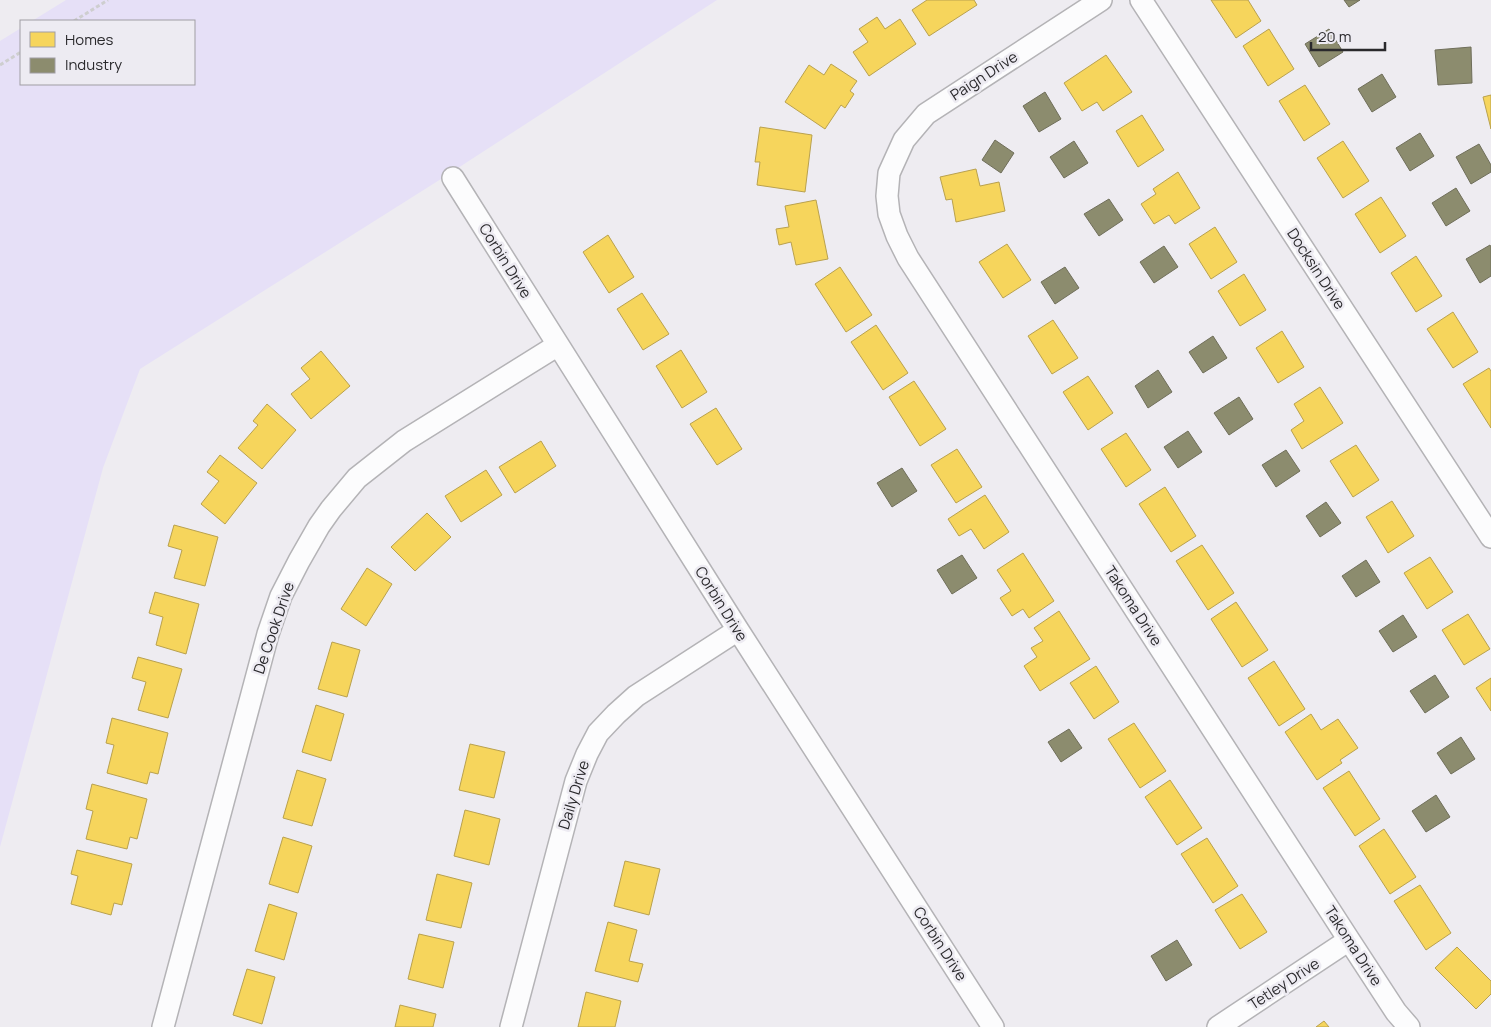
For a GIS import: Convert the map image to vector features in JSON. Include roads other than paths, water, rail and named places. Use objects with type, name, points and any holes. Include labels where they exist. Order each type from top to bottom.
[{"type":"street","name":"Paign Drive","points":[[889,173],[904,140],[926,114],[1101,0]]},
{"type":"street","name":"Docksin Drive","points":[[1141,0],[1491,537]]},
{"type":"street","name":"Takoma Drive","points":[[889,173],[889,214],[908,258],[1349,940],[1396,1012],[1409,1027]]},
{"type":"street","name":"Corbin Drive","points":[[452,178],[738,630],[993,1027]]},
{"type":"street","name":"De Cook Drive","points":[[163,1027],[268,634],[281,596],[310,540],[330,509],[357,478],[404,441],[558,345]]},
{"type":"street","name":"Daily Drive","points":[[511,1027],[576,781],[598,733],[636,696],[738,630]]},
{"type":"street","name":"Tetley Drive","points":[[1218,1027],[1349,940]]}]
